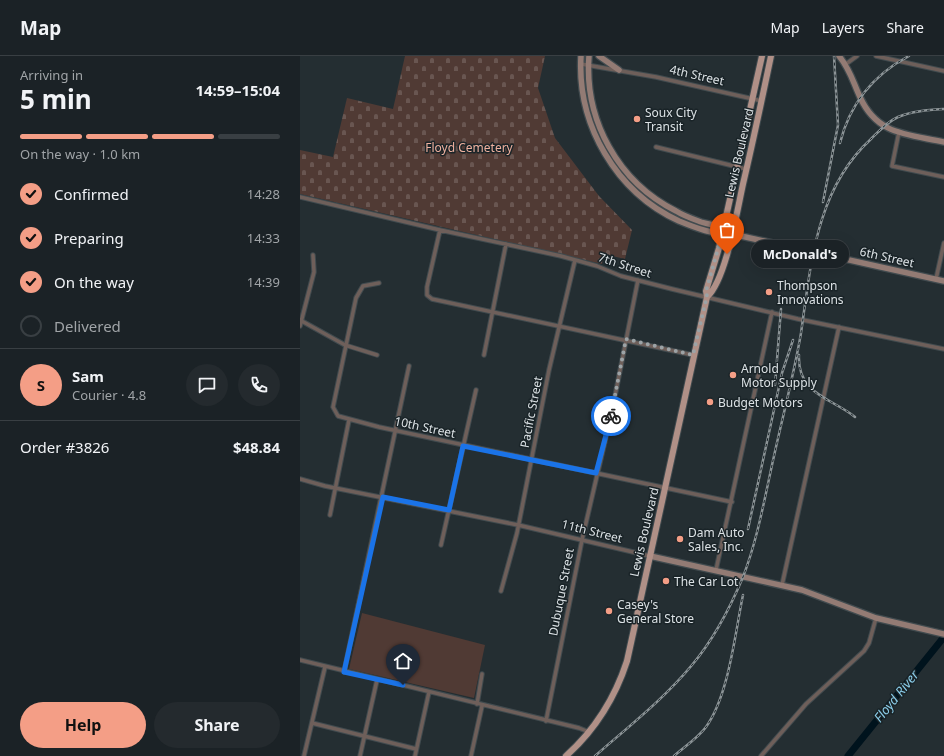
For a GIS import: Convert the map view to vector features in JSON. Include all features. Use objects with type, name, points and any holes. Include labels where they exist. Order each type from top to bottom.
[{"type":"main road","points":[[582,56],[582,91],[589,119],[605,155],[619,175],[643,198],[673,218],[688,225],[723,231]]},
{"type":"main road","points":[[589,56],[588,64],[590,90],[598,126],[611,150],[627,173],[649,194],[674,211],[723,231]]},
{"type":"main road","points":[[598,56],[619,70]]},
{"type":"main road","name":"Lewis Boulevard","points":[[566,756],[589,732],[609,703],[622,674],[665,488],[707,296],[706,291],[723,231],[762,56]]},
{"type":"main road","name":"Lewis Boulevard","points":[[707,296],[713,292],[732,234],[771,56]]},
{"type":"main road","points":[[839,56],[846,64],[870,116],[884,127],[899,132],[944,142]]},
{"type":"main road","name":"6th Street","points":[[723,231],[944,281]]},
{"type":"main road","name":"11th Street","points":[[650,556],[782,585],[819,596],[876,618],[944,634]]},
{"type":"street","points":[[846,64],[857,56]]},
{"type":"street","points":[[876,56],[944,71]]},
{"type":"street","name":"4th Street","points":[[581,64],[619,70],[762,101]]},
{"type":"street","points":[[899,132],[892,166],[944,177]]},
{"type":"street","points":[[656,147],[746,169]]},
{"type":"street","name":"7th Street","points":[[300,197],[574,260],[597,266],[621,276],[772,312],[944,350]]},
{"type":"street","points":[[440,230],[427,296],[441,302],[626,339],[693,355]]},
{"type":"street","points":[[936,279],[944,243]]},
{"type":"street","points":[[484,355],[506,244]]},
{"type":"street","points":[[300,326],[314,272],[313,255]]},
{"type":"street","name":"Pacific Street","points":[[501,591],[518,525],[574,260]]},
{"type":"street","name":"Dubuque Street","points":[[546,721],[582,540],[596,473],[612,411],[638,280]]},
{"type":"street","points":[[345,345],[360,290],[365,285],[379,283]]},
{"type":"street","points":[[716,570],[732,502],[772,312]]},
{"type":"street","points":[[301,321],[345,345],[377,355]]},
{"type":"street","points":[[782,585],[839,326]]},
{"type":"street","name":"10th Street","points":[[345,345],[333,405],[334,412],[338,416],[349,420],[463,446],[732,502]]},
{"type":"street","points":[[344,672],[383,497],[409,366]]},
{"type":"street","points":[[441,545],[476,390]]},
{"type":"street","points":[[330,515],[349,420]]},
{"type":"street","name":"11th Street","points":[[300,479],[335,488],[518,525],[650,556]]},
{"type":"street","points":[[761,756],[806,704],[864,651],[876,618]]},
{"type":"street","points":[[300,660],[589,732]]},
{"type":"street","points":[[304,756],[325,667]]},
{"type":"street","points":[[477,704],[482,674]]},
{"type":"street","points":[[360,756],[377,680]]},
{"type":"street","points":[[415,756],[429,692]]},
{"type":"street","points":[[472,756],[482,706]]},
{"type":"street","points":[[312,723],[416,749]]},
{"type":"green space","name":"Floyd Cemetery","points":[[405,56],[545,56],[538,88],[555,138],[599,196],[632,230],[625,259],[604,254],[602,264],[300,194],[300,150],[333,157],[347,98],[393,109]]},
{"type":"green space","points":[[362,613],[485,645],[474,698],[349,669]]},
{"type":"waterway","name":"Floyd River","points":[[848,756],[944,637]]},
{"type":"railway","points":[[823,202],[838,125],[834,56]]},
{"type":"railway","points":[[840,143],[850,115],[865,92],[884,72],[909,56]]},
{"type":"railway","points":[[595,756],[658,701],[692,665],[721,623],[743,577],[757,532],[792,379],[801,333],[813,254],[827,204],[838,181],[853,159],[890,121],[909,113],[944,109]]},
{"type":"railway","points":[[775,385],[781,309]]},
{"type":"railway","points":[[748,529],[782,373],[793,340]]},
{"type":"railway","points":[[799,355],[800,368],[804,379],[810,387],[818,394],[855,417]]},
{"type":"railway","points":[[674,756],[703,731],[714,714],[726,681],[743,595]]},
{"type":"way so far","points":[[611,416],[626,339],[693,355],[707,296],[706,291],[724,228],[732,234],[727,254]]},
{"type":"place","name":"Soux City Transit","points":[[637,119]]},
{"type":"place","name":"McDonald's","points":[[727,254]]},
{"type":"place","name":"Thompson Innovations","points":[[769,292]]},
{"type":"place","name":"Arnold Motor Supply","points":[[733,375]]},
{"type":"place","name":"Budget Motors","points":[[710,402]]},
{"type":"place","name":"Dam Auto Sales, Inc.","points":[[680,539]]},
{"type":"place","name":"The Car Lot","points":[[666,581]]},
{"type":"place","name":"Casey's General Store","points":[[609,611]]},
{"type":"route","points":[[403,685],[344,672],[383,497],[449,510],[463,446],[596,473],[611,416]]}]
